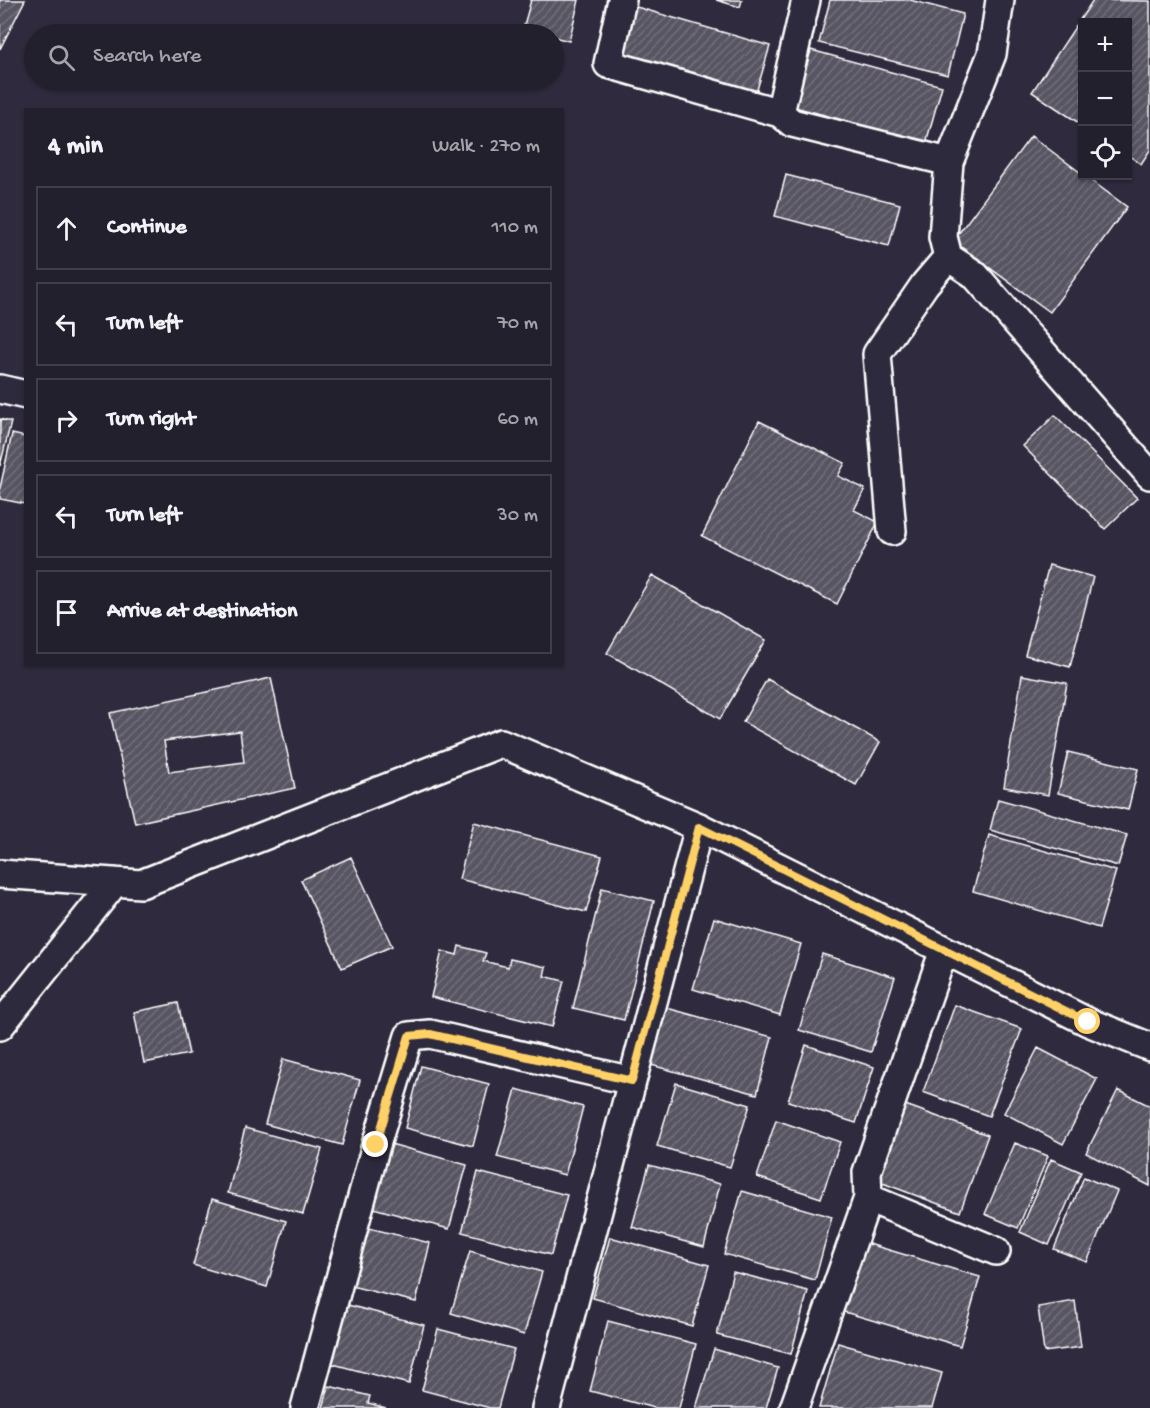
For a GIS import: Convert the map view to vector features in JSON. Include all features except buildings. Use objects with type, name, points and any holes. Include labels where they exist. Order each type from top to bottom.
[{"type":"street","points":[[622,0],[608,64],[780,113],[792,123],[949,162]]},
{"type":"street","points":[[780,113],[806,0]]},
{"type":"street","points":[[1000,0],[992,54],[949,162],[943,237],[948,257],[974,274],[1150,475]]},
{"type":"street","points":[[892,531],[877,354],[925,284],[948,257]]},
{"type":"street","points":[[0,389],[24,395]]},
{"type":"street","points":[[0,874],[141,884],[501,743],[699,827],[1088,1022],[1150,1047]]},
{"type":"street","points":[[554,1406],[632,1081],[699,827]]},
{"type":"street","points":[[0,1026],[115,882]]},
{"type":"street","points":[[794,1408],[868,1198],[867,1172],[944,950]]},
{"type":"street","points":[[304,1408],[376,1145],[409,1036],[430,1034],[632,1081]]},
{"type":"street","points":[[868,1198],[996,1251]]},
{"type":"route","points":[[376,1145],[409,1036],[430,1034],[632,1081],[699,827],[1088,1022]]}]
